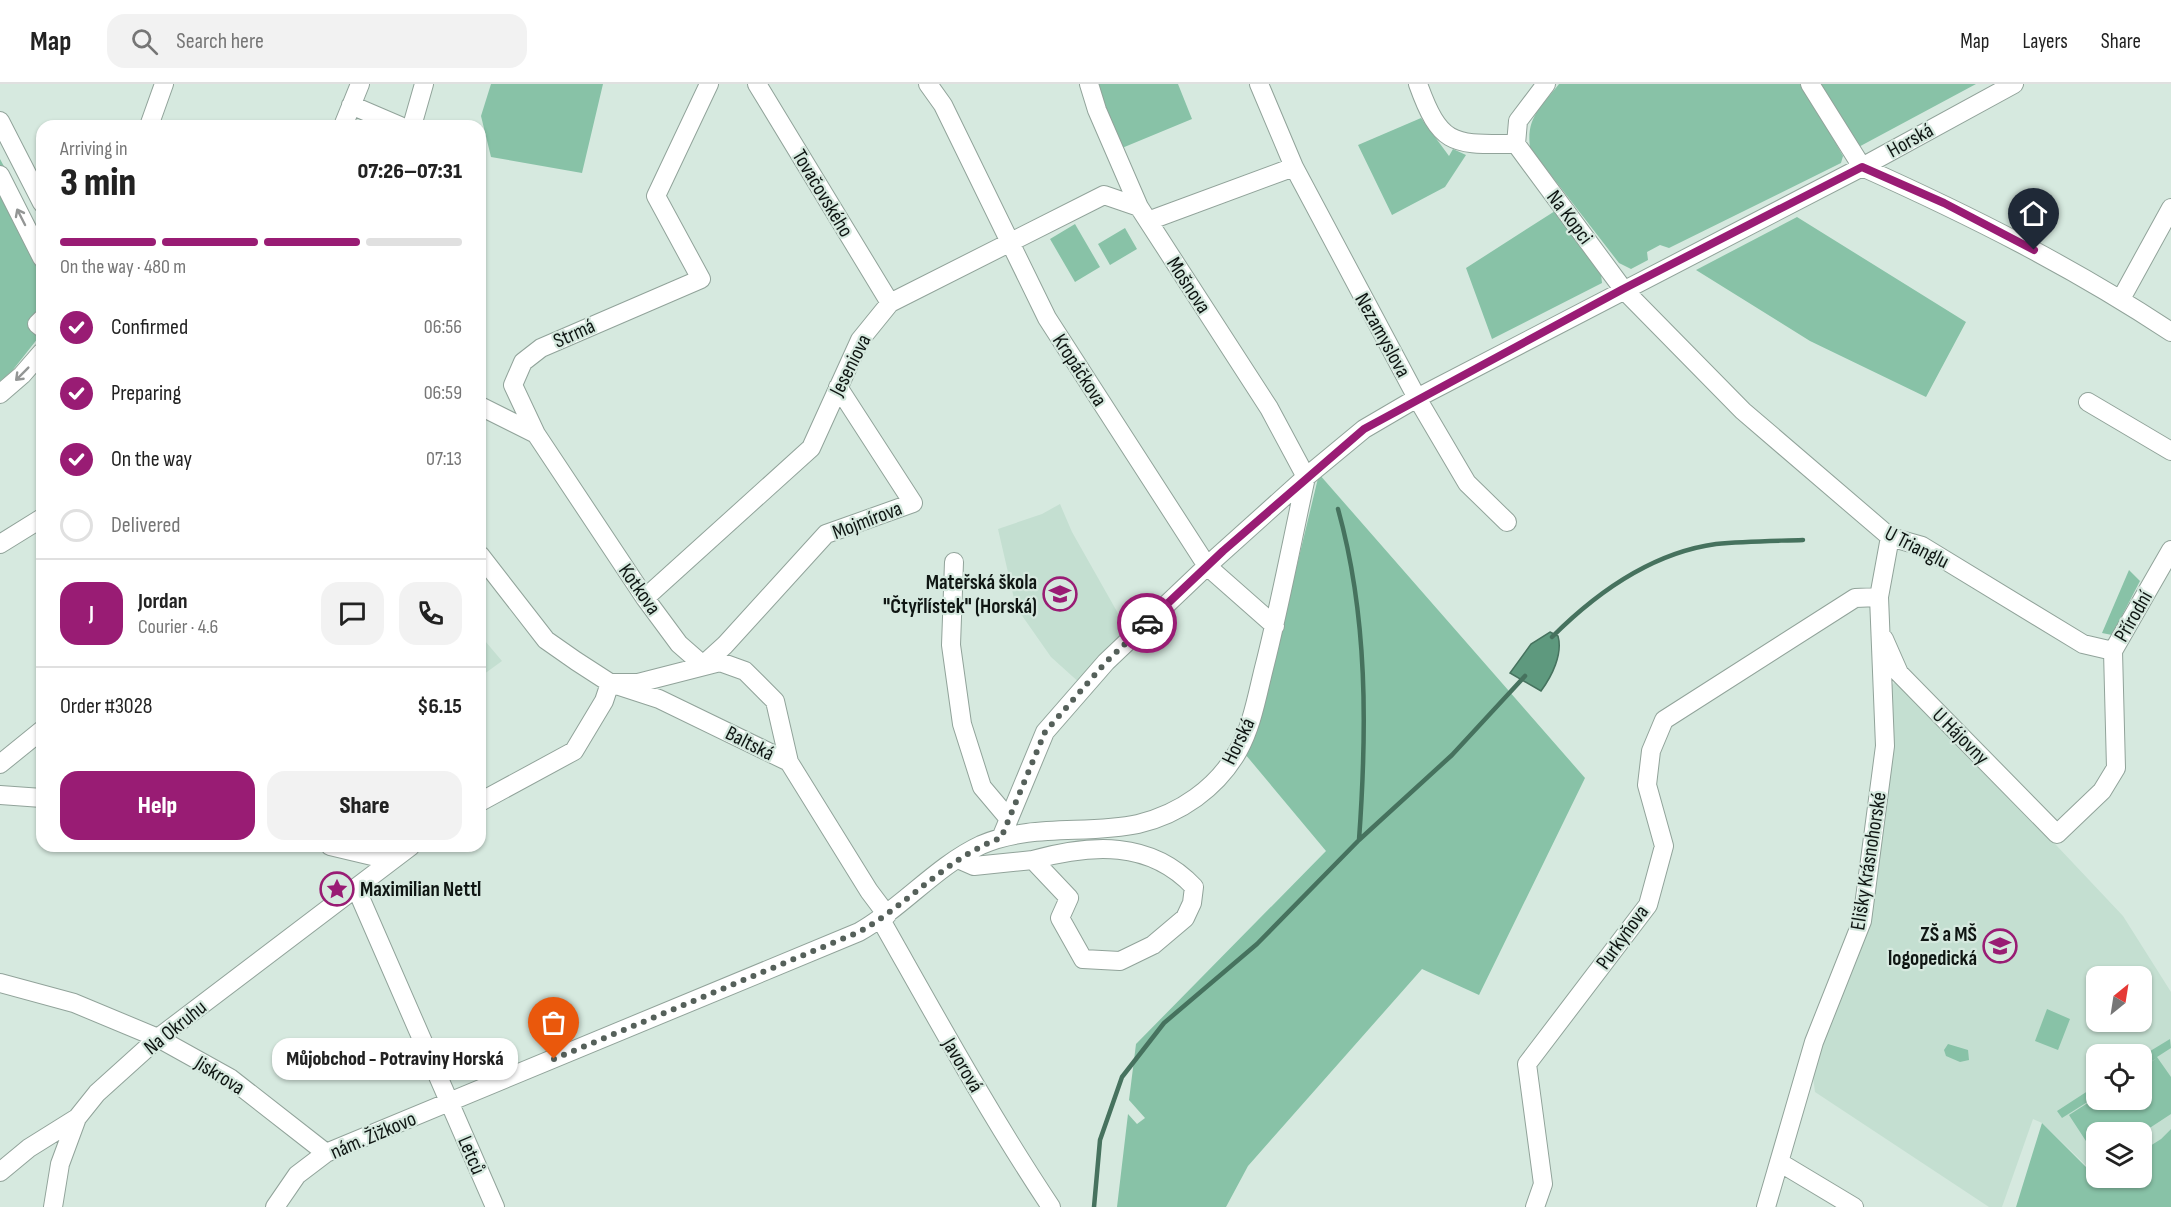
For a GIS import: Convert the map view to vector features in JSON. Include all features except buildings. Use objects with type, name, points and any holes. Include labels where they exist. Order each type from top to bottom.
[{"type":"street","points":[[150,120],[164,84]]},
{"type":"street","points":[[345,120],[360,84]]},
{"type":"street","points":[[414,120],[424,84]]},
{"type":"street","name":"Strmá","points":[[536,434],[513,385],[523,362],[541,348],[701,279],[656,196],[709,84]]},
{"type":"street","name":"Tovačovského","points":[[757,84],[890,303]]},
{"type":"street","name":"Kropáčkova","points":[[928,84],[943,105],[1047,318],[1207,566],[1275,626]]},
{"type":"street","name":"Mošnova","points":[[1089,84],[1144,214],[1269,408],[1306,477]]},
{"type":"street","name":"Nezamyslova","points":[[1259,84],[1294,167],[1418,398],[1467,483],[1508,522]]},
{"type":"street","points":[[1418,84],[1425,105],[1440,131],[1459,143],[1516,144],[1518,121],[1546,84]]},
{"type":"street","points":[[1810,84],[1862,167],[1944,203],[2052,259],[2121,299],[2171,332]]},
{"type":"street","name":"Horská","points":[[1001,838],[1045,732],[1106,662],[1207,566],[1306,477],[1364,429],[1623,289],[1862,167],[2014,84]]},
{"type":"street","points":[[351,105],[386,120]]},
{"type":"street","points":[[0,121],[36,192]]},
{"type":"street","name":"Na Kopci","points":[[1516,144],[1623,289]]},
{"type":"street","points":[[19,161],[0,174],[36,246]]},
{"type":"street","points":[[1144,214],[1294,167]]},
{"type":"street","name":"Jeseniova","points":[[645,598],[811,448],[860,339],[890,303],[1104,195],[1144,214]]},
{"type":"street","points":[[2121,299],[2171,208]]},
{"type":"street","name":"U Trianglu","points":[[1623,289],[1743,411],[1890,537],[1922,546],[2083,644],[2113,651]]},
{"type":"street","points":[[0,394],[36,359]]},
{"type":"street","name":"Mojmírova","points":[[703,665],[726,645],[826,534],[913,503],[838,387]]},
{"type":"street","points":[[2088,402],[2171,451]]},
{"type":"street","name":"Kotkova","points":[[486,409],[536,434],[645,598],[679,644],[703,665]]},
{"type":"street","name":"Horská","points":[[450,1102],[859,932],[884,917],[958,859],[981,846],[1001,838],[1047,831],[1138,824],[1170,812],[1197,798],[1216,782],[1239,750],[1251,720],[1275,626],[1306,477]]},
{"type":"street","points":[[0,544],[36,522]]},
{"type":"street","name":"Elišky Krásnohorské","points":[[1766,1207],[1814,1042],[1862,921],[1885,746],[1879,597],[1890,537]]},
{"type":"street","name":"Přírodní","points":[[2113,651],[2171,550]]},
{"type":"street","points":[[954,562],[951,645],[962,724],[982,787],[1009,819]]},
{"type":"street","name":"Baltská","points":[[486,563],[546,639],[610,683],[668,703],[789,762],[884,917]]},
{"type":"street","name":"Purkyňova","points":[[1535,1207],[1543,1184],[1527,1064],[1648,905],[1664,846],[1647,784],[1651,751],[1664,720],[1855,598],[1879,597]]},
{"type":"street","name":"U Hájovny","points":[[1880,629],[1899,673],[2057,834],[2102,791],[2116,768],[2113,651]]},
{"type":"street","points":[[486,799],[574,751],[604,701],[610,683],[638,683],[720,662],[745,670],[775,701],[789,762]]},
{"type":"street","points":[[0,764],[36,735]]},
{"type":"street","points":[[0,795],[36,798]]},
{"type":"street","points":[[958,859],[974,866],[1033,860],[1066,851],[1109,849],[1140,852],[1186,879],[1194,887],[1192,903],[1185,918],[1153,945],[1120,961],[1083,958],[1060,918],[1069,898],[1033,860]]},
{"type":"street","name":"Na Okruhu","points":[[53,1207],[60,1164],[77,1118],[97,1093],[158,1038],[356,888],[385,853]]},
{"type":"street","name":"Letců","points":[[356,888],[495,1207]]},
{"type":"street","name":"Javorová","points":[[884,917],[952,1046],[1051,1207]]},
{"type":"street","name":"Jiskrova","points":[[0,983],[74,1003],[158,1038],[230,1078],[326,1153]]},
{"type":"street","name":"nám. Žižkovo","points":[[276,1205],[297,1174],[326,1153],[450,1102]]},
{"type":"street","points":[[0,1172],[29,1148],[77,1118]]},
{"type":"street","points":[[1779,1162],[1854,1207]]},
{"type":"shaded area","points":[[491,84],[603,84],[582,173],[491,157],[486,136],[486,120],[482,120],[481,116]]},
{"type":"shaded area","points":[[1099,84],[1178,84],[1192,119],[1122,148],[1096,86]]},
{"type":"shaded area","points":[[1559,84],[1803,84],[1843,156],[1841,163],[1669,248],[1660,245],[1647,252],[1648,260],[1631,269],[1619,263],[1530,148],[1530,128],[1536,113]]},
{"type":"shaded area","points":[[1809,84],[1976,84],[1853,150]]},
{"type":"shaded area","points":[[1421,118],[1449,156],[1453,149],[1466,155],[1445,187],[1392,215],[1358,145]]},
{"type":"shaded area","points":[[0,159],[36,226],[36,341],[12,371],[0,381]]},
{"type":"shaded area","points":[[1555,211],[1601,274],[1602,283],[1492,339],[1466,268]]},
{"type":"shaded area","points":[[1797,217],[1966,322],[1926,397],[1810,341],[1696,270]]},
{"type":"shaded area","points":[[1075,224],[1100,267],[1075,282],[1050,239]]},
{"type":"shaded area","points":[[1125,228],[1137,249],[1110,265],[1098,244]]},
{"type":"shaded area","points":[[1319,474],[1585,778],[1479,995],[1422,969],[1248,1166],[1226,1207],[1117,1207],[1128,1114],[1137,1124],[1145,1118],[1129,1100],[1136,1044],[1326,851],[1245,754],[1272,669]]},
{"type":"shaded area","name":"Mateřská škola \"Čtyřlístek\" (Horská)","points":[[1060,504],[1072,532],[1128,631],[1082,685],[1051,657],[1016,607],[998,529],[1042,514]]},
{"type":"shaded area","points":[[2129,570],[2140,581],[2112,635],[2102,633]]},
{"type":"shaded area","points":[[1550,632],[1558,636],[1558,657],[1553,672],[1541,691],[1510,673],[1531,644]]},
{"type":"shaded area","points":[[486,642],[502,661],[486,673]]},
{"type":"shaded area","name":"ZŠ a MŠ logopedická","points":[[1896,681],[2123,916],[2171,992],[2171,1129],[2152,1145],[2152,1122],[2086,1122],[2086,1165],[2042,1123],[2033,1119],[2002,1207],[1989,1207],[1815,1092],[1812,1070],[1848,981],[1889,688]]},
{"type":"shaded area","points":[[2047,1009],[2070,1019],[2058,1050],[2035,1041]]},
{"type":"shaded area","points":[[2170,1039],[2171,1048],[2157,1057],[2171,1077],[2171,1114],[2152,1126],[2152,1122],[2086,1122],[2086,1141],[2069,1115],[2086,1104],[2086,1110],[2152,1110],[2152,1061],[2157,1058],[2152,1061],[2152,1050]]},
{"type":"shaded area","points":[[1948,1044],[1968,1050],[1969,1060],[1960,1062],[1946,1056],[1944,1050]]},
{"type":"shaded area","points":[[2086,1092],[2086,1103],[2062,1118],[2057,1111]]},
{"type":"shaded area","points":[[2042,1123],[2086,1167],[2086,1188],[2152,1188],[2152,1145],[2171,1129],[2171,1207],[2016,1207]]},
{"type":"waterway","points":[[1338,509],[1355,591],[1363,673],[1363,757],[1359,840]]},
{"type":"waterway","points":[[1552,637],[1569,620],[1607,590],[1647,566],[1669,556],[1716,544],[1803,540]]},
{"type":"waterway","points":[[1094,1207],[1100,1140],[1122,1077],[1164,1023],[1257,944],[1359,840],[1452,755],[1525,676]]},
{"type":"way so far","points":[[554,1059],[859,932],[881,920],[902,901],[958,859],[1001,838],[1045,732],[1106,662],[1147,623]]},
{"type":"place","name":"Mateřská škola \"Čtyřlístek\" (Horská)","points":[[1060,594]]},
{"type":"place","name":"Maximilian Nettl","points":[[337,889]]},
{"type":"place","name":"ZŠ a MŠ logopedická","points":[[2000,946]]},
{"type":"place","name":"Můjobchod - Potraviny Horská","points":[[554,1059]]},
{"type":"route","points":[[1147,623],[1223,551],[1364,429],[1623,289],[1862,167],[1944,203],[2034,250]]}]
